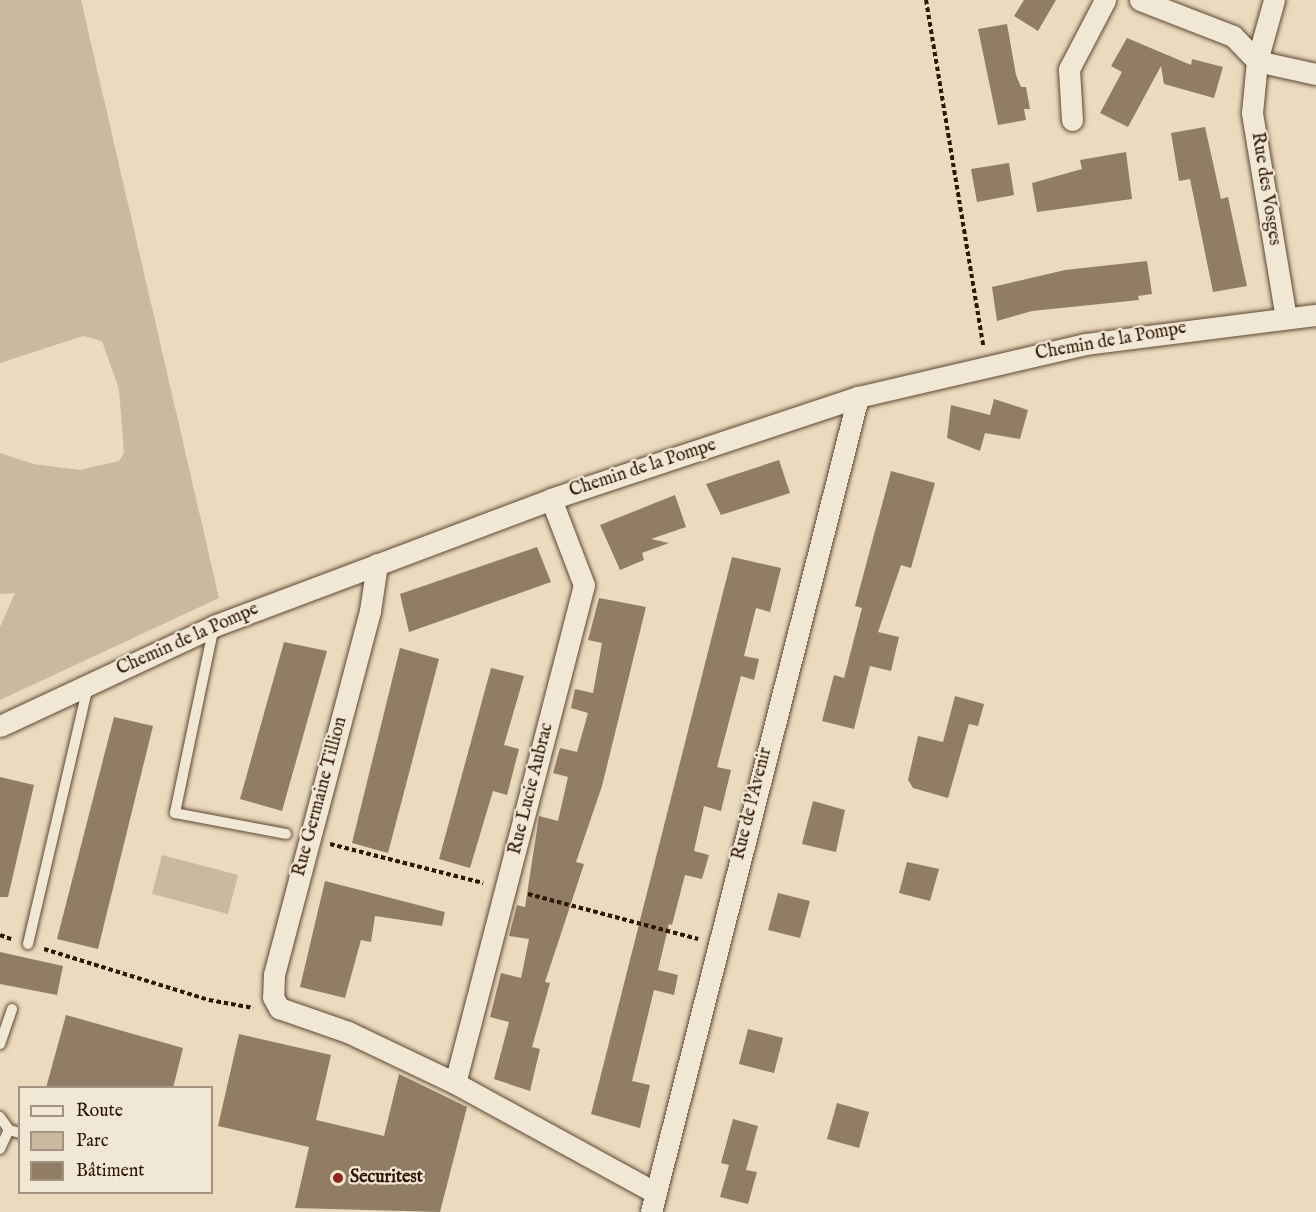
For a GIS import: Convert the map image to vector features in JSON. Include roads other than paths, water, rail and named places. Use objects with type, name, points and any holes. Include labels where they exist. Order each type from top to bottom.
[{"type":"street","points":[[1072,120],[1069,69],[1105,0]]},
{"type":"street","points":[[1140,0],[1233,36],[1257,61],[1316,74]]},
{"type":"street","name":"Rue des Vosges","points":[[1274,0],[1257,61],[1252,113],[1286,318]]},
{"type":"street","name":"Chemin de la Pompe","points":[[0,726],[214,626],[551,499],[858,398],[986,365],[1085,344],[1316,315]]},
{"type":"street","name":"Rue de l'Avenir","points":[[653,1203],[858,398]]},
{"type":"street","name":"Rue Lucie Aubrac","points":[[455,1083],[584,585],[551,499]]},
{"type":"street","name":"Rue Germaine Tillion","points":[[377,564],[361,649],[274,974],[273,997],[279,1008],[348,1032],[455,1083]]},
{"type":"street","points":[[455,1083],[653,1203]]},
{"type":"lane","points":[[214,626],[175,813],[286,834]]},
{"type":"lane","points":[[28,944],[88,686]]},
{"type":"lane","points":[[0,1044],[12,1009]]},
{"type":"lane","points":[[0,1117],[14,1131],[0,1149]]},
{"type":"place","name":"Securitest","points":[[338,1178]]}]
